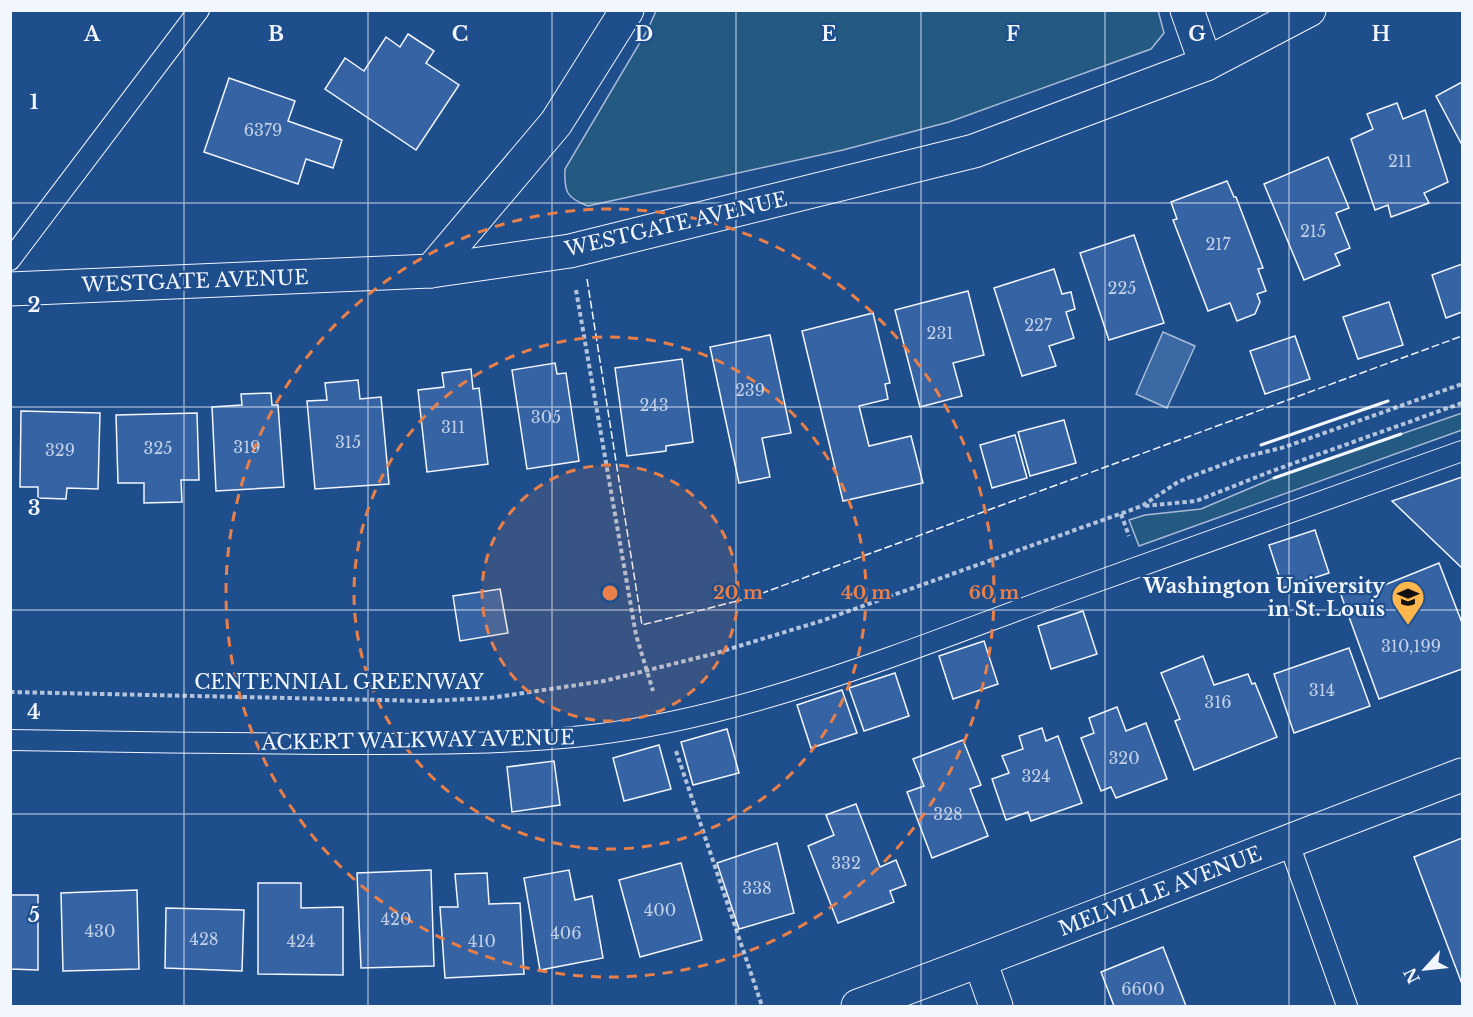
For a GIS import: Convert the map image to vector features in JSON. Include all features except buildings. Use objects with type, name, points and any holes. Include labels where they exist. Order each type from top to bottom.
[{"type":"street","points":[[431,271],[556,123],[627,10]]},
{"type":"street","points":[[1187,10],[1206,64]]},
{"type":"street","name":"WESTGATE AVENUE","points":[[10,289],[431,271],[570,251],[974,152],[1206,64],[1309,10]]},
{"type":"street","name":"MELVILLE AVENUE","points":[[858,1006],[980,961],[1288,840],[1462,776]]},
{"type":"street","points":[[980,961],[996,1006]]},
{"type":"lane","points":[[10,260],[199,10]]},
{"type":"lane","name":"ACKERT WALKWAY AVENUE","points":[[10,740],[404,744],[584,736],[667,723],[759,700],[877,662],[1140,565],[1301,510],[1462,451]]},
{"type":"lane","points":[[1288,840],[1347,1006]]},
{"type":"path","points":[[570,251],[636,635],[646,672],[667,723],[762,1006]]},
{"type":"path","name":"CENTENNIAL GREENWAY","points":[[10,692],[428,701],[490,698],[604,681],[713,654],[821,621],[1142,506],[1178,482],[1240,458],[1269,452],[1462,384]]},
{"type":"path","name":"CENTENNIAL GREENWAY","points":[[1142,506],[1196,501],[1272,471],[1462,403]]},
{"type":"path","points":[[1121,514],[1129,537]]},
{"type":"shaded area","points":[[1158,10],[1164,33],[1151,49],[949,122],[843,150],[588,206],[575,200],[568,193],[565,169],[648,29],[656,11]]},
{"type":"shaded area","points":[[1163,332],[1195,346],[1167,408],[1136,394]]},
{"type":"shaded area","points":[[1462,413],[1462,430],[1139,546],[1129,520],[1145,515],[1201,509],[1274,478]]},
{"type":"fence","points":[[587,279],[642,625],[749,598],[1462,336]]},
{"type":"wall","points":[[1261,445],[1388,401]]},
{"type":"wall","points":[[1274,478],[1401,434]]},
{"type":"place","name":"Washington University in St. Louis","points":[[1408,626]]}]
